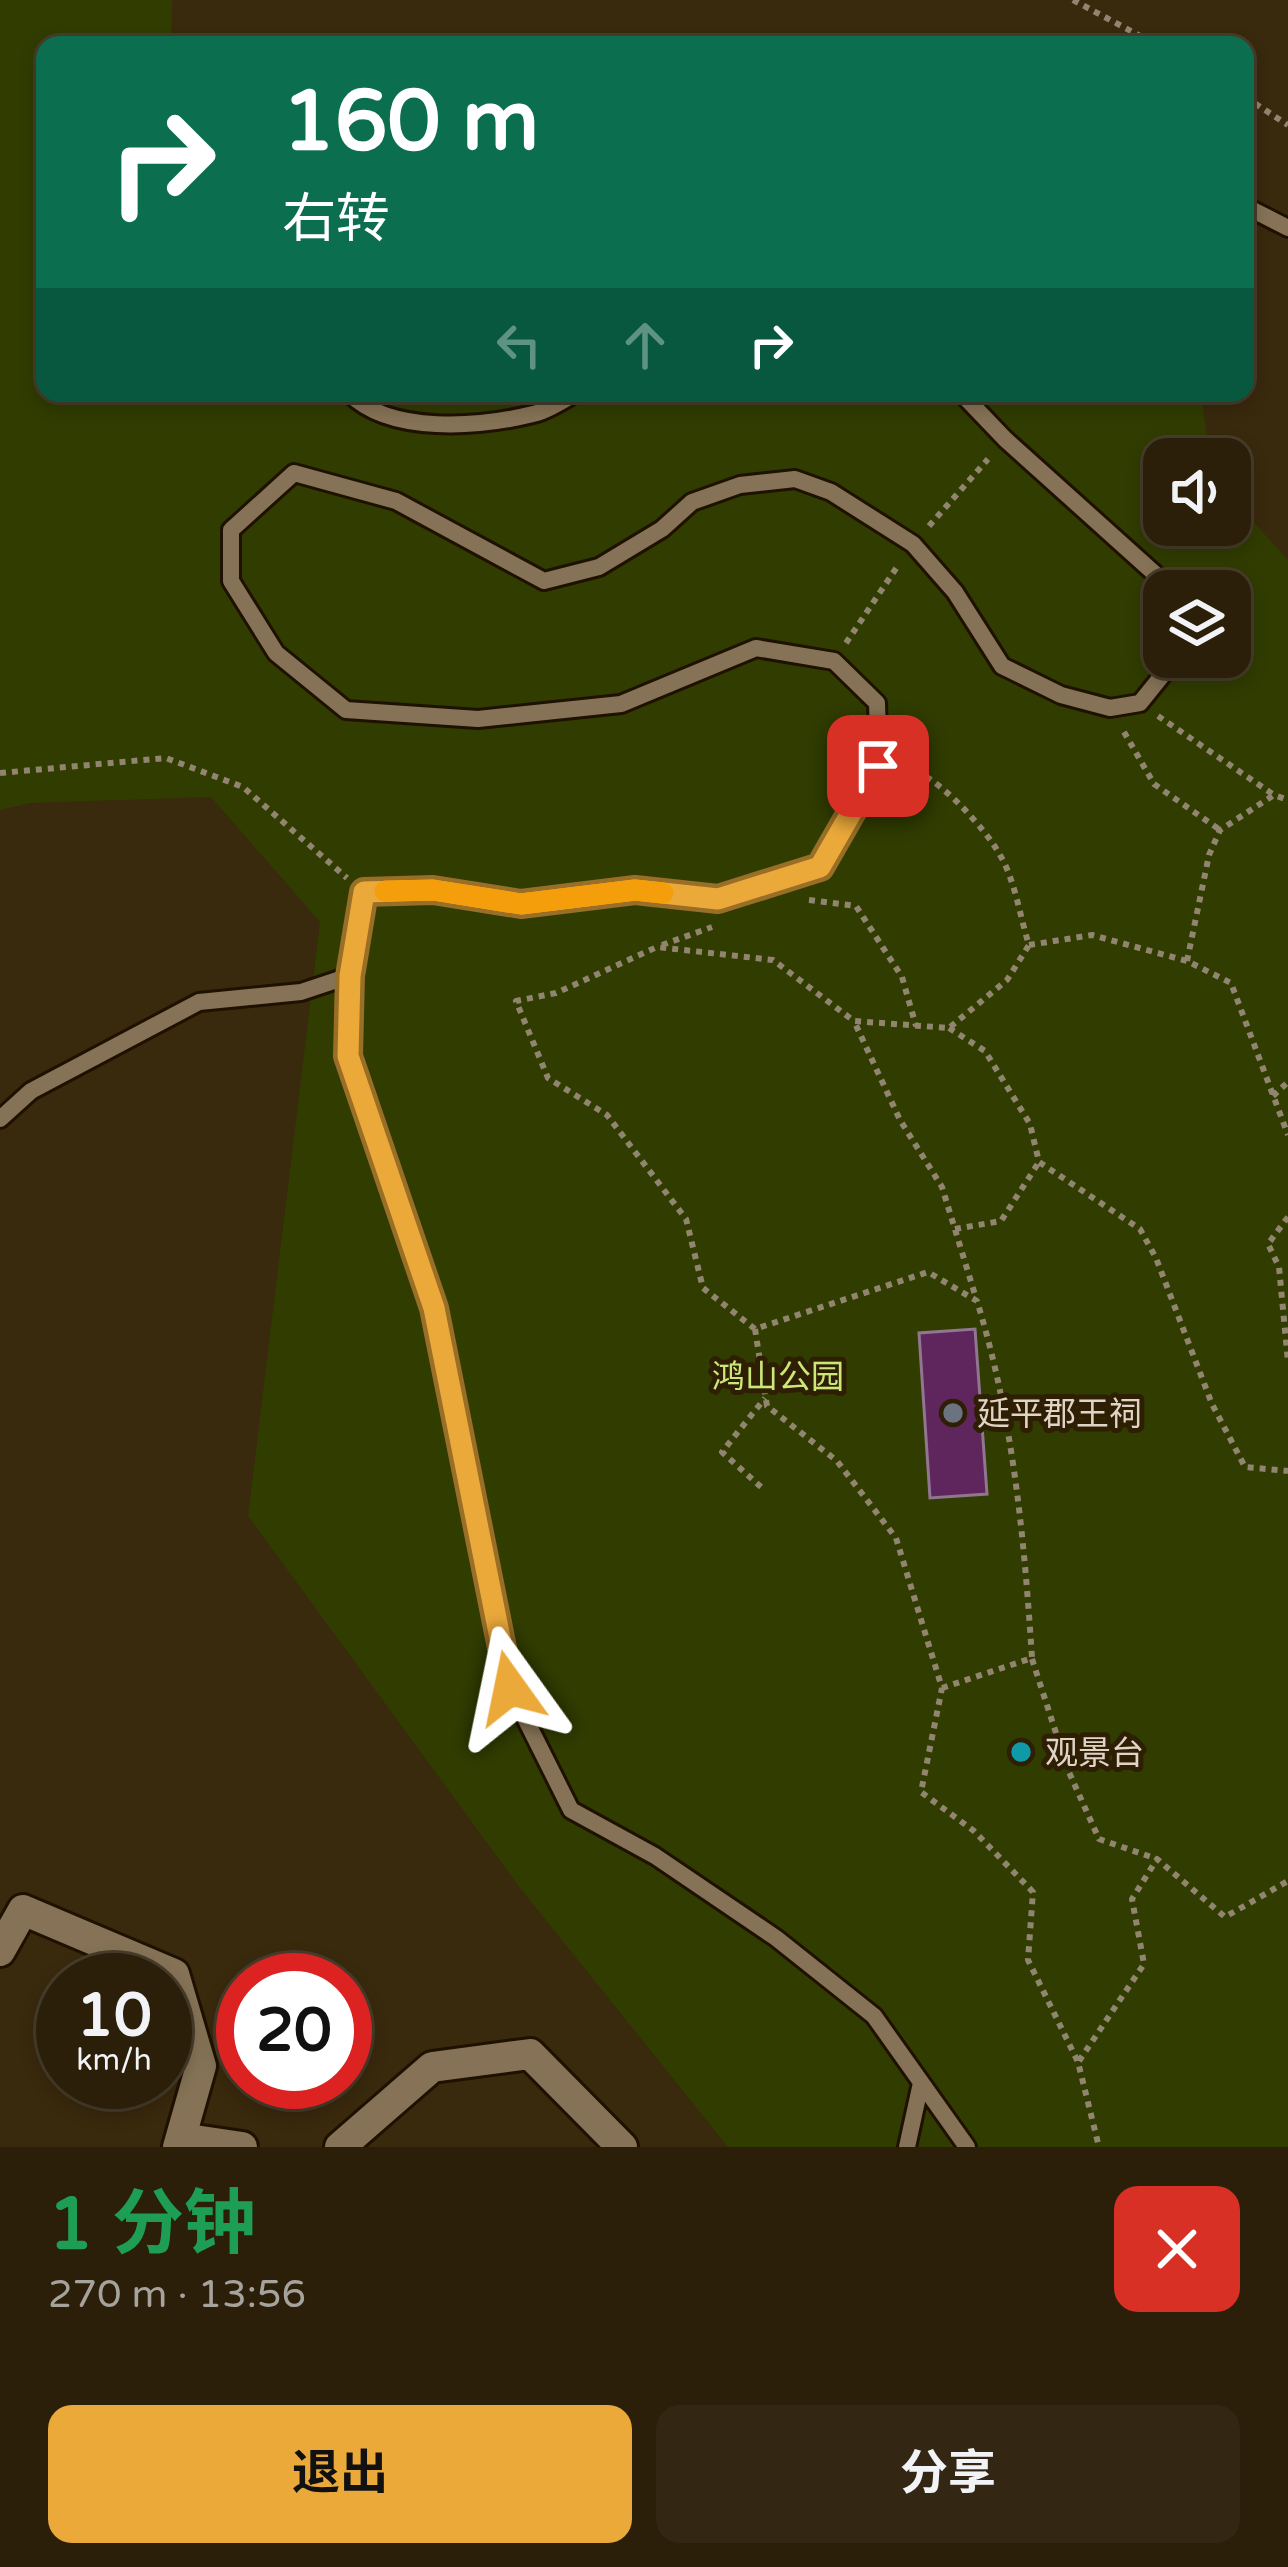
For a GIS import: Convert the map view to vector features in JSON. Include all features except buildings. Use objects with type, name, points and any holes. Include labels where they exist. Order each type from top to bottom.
[{"type":"street","points":[[0,1951],[23,1910],[174,1974],[201,2066],[179,2142],[242,2147]]},
{"type":"street","points":[[340,2147],[432,2067],[530,2054],[622,2147]]},
{"type":"lane","points":[[1254,211],[1288,228]]},
{"type":"lane","points":[[357,402],[364,409],[410,420],[477,423],[538,413],[559,402]]},
{"type":"lane","points":[[971,402],[1151,570]]},
{"type":"lane","points":[[967,2147],[874,2016],[776,1938],[655,1856],[571,1810],[510,1688],[434,1308],[348,1056],[350,976],[364,892],[433,890],[521,904],[635,890],[718,899],[820,867],[878,766],[877,704],[834,661],[756,648],[621,704],[478,719],[346,710],[276,653],[231,581],[231,530],[294,473],[396,501],[544,580],[599,567],[662,529],[692,502],[740,485],[795,479],[831,492],[913,544],[956,592],[1002,666],[1061,695],[1110,709],[1140,704],[1160,678]]},
{"type":"lane","points":[[0,1119],[32,1091],[199,1002],[301,992],[350,976]]},
{"type":"lane","points":[[907,2147],[921,2083]]},
{"type":"path","points":[[1073,0],[1140,36]]},
{"type":"path","points":[[1254,103],[1288,125]]},
{"type":"path","points":[[1140,704],[1288,800]]},
{"type":"path","points":[[1110,709],[1154,784],[1220,830]]},
{"type":"path","points":[[0,772],[166,758],[243,787],[364,892]]},
{"type":"path","points":[[878,766],[916,769],[961,806],[1001,855],[1029,945]]},
{"type":"path","points":[[1186,961],[1209,855],[1220,830],[1274,795]]},
{"type":"path","points":[[791,897],[856,906],[902,977],[916,1026]]},
{"type":"path","points":[[724,922],[556,993],[516,1001],[548,1078],[608,1115],[686,1219],[703,1288],[755,1329],[767,1406],[837,1461],[896,1538],[942,1688],[920,1792],[974,1831],[1033,1892],[1028,1960],[1078,2062],[1099,2147]]},
{"type":"path","points":[[950,1028],[1007,980],[1029,945],[1092,935],[1186,961],[1231,982],[1288,1135]]},
{"type":"path","points":[[657,947],[773,960],[854,1021],[900,1120],[942,1187],[997,1367],[1022,1514],[1032,1658],[1068,1770],[1100,1839],[1157,1859],[1225,1917],[1288,1881]]},
{"type":"path","points":[[854,1021],[950,1028],[985,1051],[1030,1124],[1039,1162],[1140,1229],[1156,1258],[1212,1404],[1245,1467],[1288,1471]]},
{"type":"path","points":[[1274,1096],[1288,1082]]},
{"type":"path","points":[[955,1229],[1001,1221],[1039,1162]]},
{"type":"path","points":[[1288,1217],[1268,1244],[1279,1267],[1288,1362]]},
{"type":"path","points":[[755,1329],[928,1272],[976,1301]]},
{"type":"path","points":[[761,1487],[722,1451],[765,1398]]},
{"type":"path","points":[[942,1688],[1032,1658]]},
{"type":"path","points":[[1078,2062],[1144,1964],[1132,1900],[1157,1859]]},
{"type":"green space","name":"鸿山公园","points":[[0,0],[172,0],[171,36],[36,36],[36,402],[1202,402],[1207,438],[1143,438],[1143,546],[1251,546],[1251,519],[1288,560],[1288,2147],[728,2147],[520,1888],[248,1516],[320,922],[211,797],[30,803],[0,810]]},
{"type":"slow traffic","points":[[385,891],[433,890],[521,904],[635,890],[663,893]]},
{"type":"place","name":"延平郡王祠","points":[[953,1413]]},
{"type":"place","name":"观景台","points":[[1021,1752]]},
{"type":"route","points":[[510,1688],[434,1308],[348,1056],[350,976],[364,892],[433,890],[521,904],[635,890],[718,899],[820,867],[878,766]]}]
